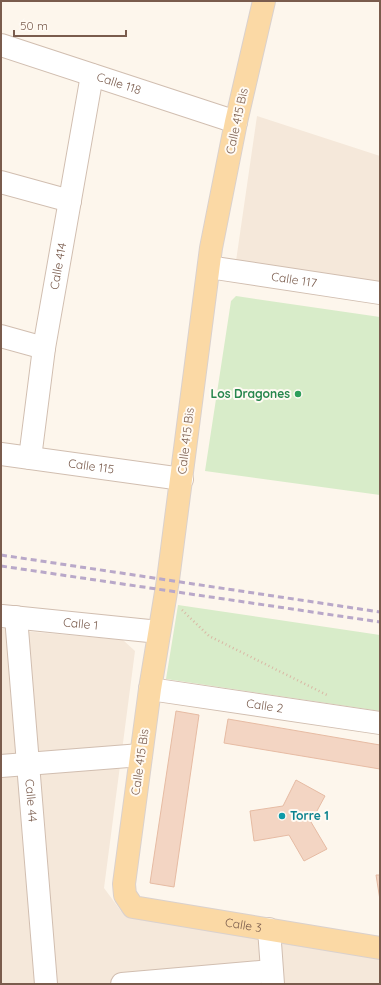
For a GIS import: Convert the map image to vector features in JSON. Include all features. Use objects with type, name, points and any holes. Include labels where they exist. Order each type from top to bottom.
[{"type":"main road","name":"Calle 415 Bis","points":[[124,884],[150,689],[168,580],[182,479],[211,248],[236,122],[264,1]]},
{"type":"main road","name":"Calle 3","points":[[124,884],[125,895],[133,907],[380,948]]},
{"type":"street","name":"Calle 118","points":[[1,45],[236,122]]},
{"type":"street","name":"Calle 414","points":[[30,458],[44,348],[92,75]]},
{"type":"street","points":[[1,182],[70,201]]},
{"type":"street","name":"Calle 117","points":[[209,267],[380,292]]},
{"type":"street","points":[[1,336],[44,348]]},
{"type":"street","name":"Calle 115","points":[[1,454],[182,479]]},
{"type":"street","name":"Calle 1","points":[[8,617],[159,632]]},
{"type":"street","name":"Calle 44","points":[[8,617],[27,764],[46,984]]},
{"type":"street","name":"Calle 2","points":[[150,689],[380,723]]},
{"type":"street","points":[[1,766],[141,755]]},
{"type":"street","points":[[122,984],[272,978],[269,929]]},
{"type":"path","points":[[180,609],[210,636],[334,699]]},
{"type":"shaded area","points":[[257,116],[380,156],[380,283],[236,261]]},
{"type":"shaded area","points":[[1,629],[123,640],[135,651],[104,888],[121,911],[264,938],[266,984],[1,984]]},
{"type":"shaded area","points":[[283,939],[380,955],[380,984],[280,984],[276,949]]},
{"type":"green space","name":"Los Dragones","points":[[236,296],[380,317],[380,495],[205,471],[231,301]]},
{"type":"green space","points":[[178,605],[380,635],[380,711],[166,679]]},
{"type":"building","points":[[176,711],[199,715],[174,887],[150,883]]},
{"type":"building","points":[[228,719],[380,745],[380,769],[224,743]]},
{"type":"building","name":"Torre 1","points":[[296,780],[325,796],[311,822],[327,849],[304,861],[289,835],[254,841],[250,811],[283,806]]},
{"type":"building","points":[[376,875],[380,875],[380,900]]},
{"type":"railway","points":[[1,555],[380,612]]},
{"type":"railway","points":[[1,566],[380,622]]},
{"type":"place","name":"Los Dragones","points":[[298,394]]},
{"type":"place","name":"Torre 1","points":[[282,816]]}]
